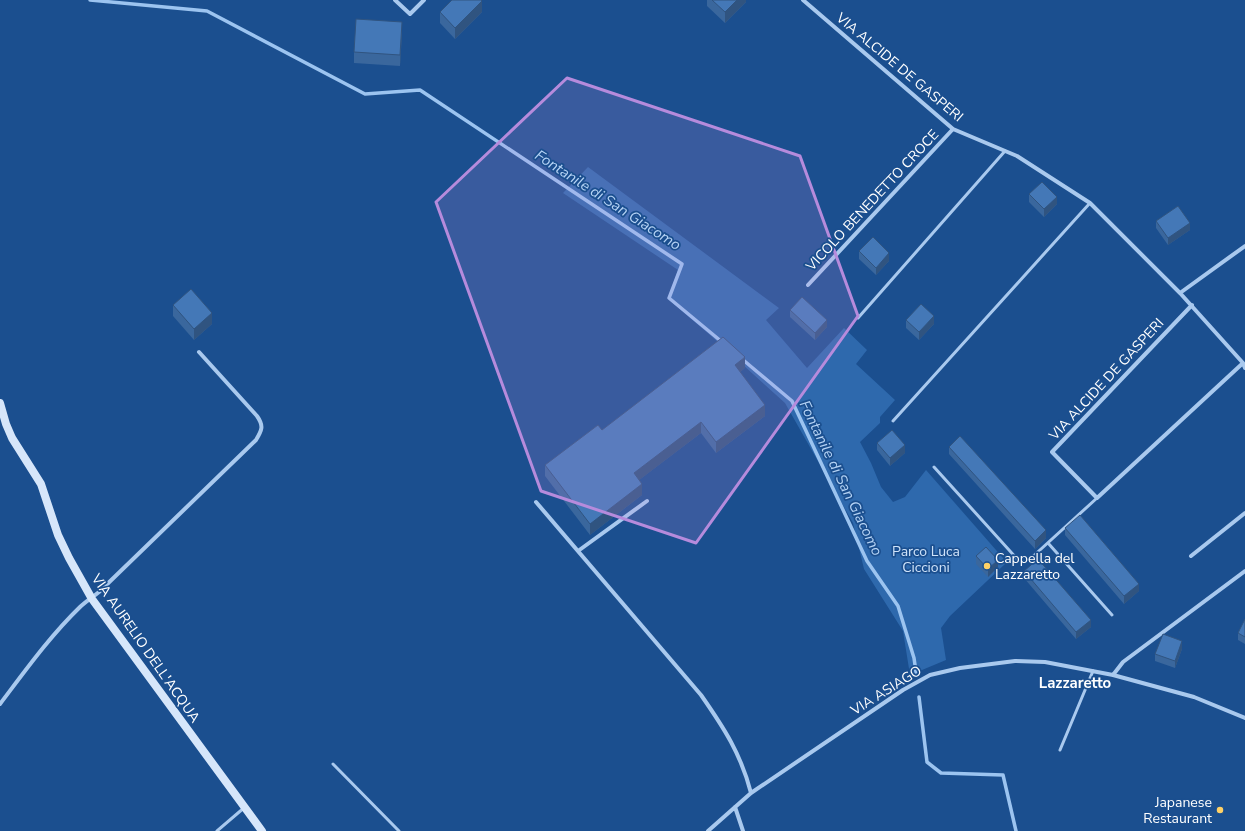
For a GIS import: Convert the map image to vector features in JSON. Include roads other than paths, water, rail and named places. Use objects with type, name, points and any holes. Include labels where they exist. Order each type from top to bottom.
[{"type":"street","points":[[395,0],[410,14],[424,0]]},
{"type":"street","name":"VIA ALCIDE DE GASPERI","points":[[803,0],[953,129],[1017,156],[1090,203],[1192,305],[1244,366],[1097,498],[1052,452],[1192,305]]},
{"type":"street","name":"VICOLO BENEDETTO CROCE","points":[[808,285],[953,129]]},
{"type":"street","points":[[1180,293],[1245,246]]},
{"type":"street","points":[[0,704],[51,638],[82,605],[92,599],[256,440],[261,431],[261,422],[199,352]]},
{"type":"street","name":"VIA AURELIO DELL'ACQUA","points":[[0,403],[12,438],[41,484],[61,541],[92,599],[262,831]]},
{"type":"street","points":[[578,552],[646,501]]},
{"type":"street","points":[[536,502],[701,695],[724,728],[739,755],[751,793]]},
{"type":"street","points":[[1192,556],[1245,513]]},
{"type":"street","points":[[1113,675],[1123,662],[1245,571]]},
{"type":"street","name":"VIA ASIAGO","points":[[708,831],[751,793],[903,690],[930,676],[960,668],[1015,661],[1045,662],[1113,675],[1194,697],[1245,718]]},
{"type":"street","points":[[735,807],[743,831]]},
{"type":"lane","points":[[858,318],[1005,151]]},
{"type":"lane","points":[[892,421],[1090,203]]},
{"type":"lane","points":[[934,467],[1019,561],[1025,562],[1029,560],[1097,498]]},
{"type":"lane","points":[[1048,543],[1112,615]]},
{"type":"lane","points":[[1060,750],[1093,672]]},
{"type":"lane","points":[[333,764],[398,831]]},
{"type":"lane","points":[[218,831],[245,807]]},
{"type":"waterway","name":"Fontanile di San Giacomo","points":[[90,0],[207,11],[365,94],[420,90],[682,264],[669,298],[722,342]]},
{"type":"waterway","name":"Fontanile di San Giacomo","points":[[742,359],[792,401],[867,561],[898,606],[914,658],[916,672]]},
{"type":"waterway","name":"Fontanile di San Giacomo","points":[[919,697],[927,762],[941,773],[1003,775],[1016,831]]},
{"type":"place","name":"Cappella del Lazzaretto","points":[[987,566]]},
{"type":"place","name":"Japanese Restaurant","points":[[1220,810]]},
{"type":"district","name":"Lazzaretto","points":[[1075,683]]},
{"type":"park label","name":"Parco Luca Ciccioni","points":[[926,560]]}]
